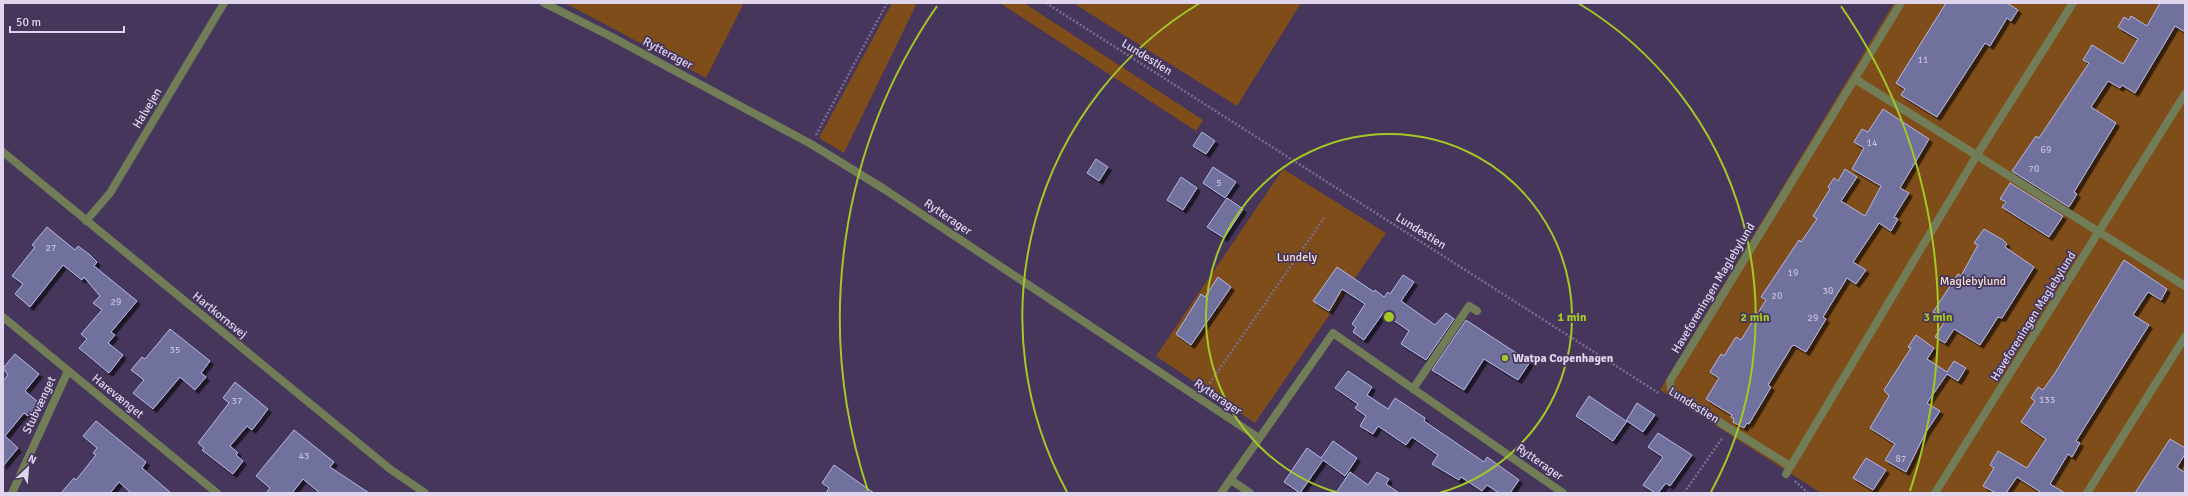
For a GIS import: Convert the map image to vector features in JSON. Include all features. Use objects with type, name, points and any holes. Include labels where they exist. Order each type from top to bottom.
[{"type":"street","name":"Halvejen","points":[[86,221],[110,193],[224,3]]},
{"type":"street","name":"Rytterager","points":[[544,3],[612,37],[811,144],[884,190],[1259,438]]},
{"type":"street","name":"Haveforeningen Maglebylund","points":[[1790,466],[1674,394],[1671,389],[1670,381],[1901,3]]},
{"type":"street","points":[[1786,474],[1977,155],[2073,3]]},
{"type":"street","points":[[1855,78],[2185,286]]},
{"type":"street","name":"Haveforeningen Maglebylund","points":[[1935,493],[2100,232],[2185,94]]},
{"type":"street","name":"Hartkornsvej","points":[[3,152],[390,469],[425,493]]},
{"type":"street","points":[[1414,389],[1469,306],[1477,312]]},
{"type":"street","name":"Harevænget","points":[[3,317],[217,493]]},
{"type":"street","name":"Rytterager","points":[[1221,493],[1333,333],[1564,493]]},
{"type":"street","points":[[2087,493],[2185,337]]},
{"type":"street","name":"Stubvænget","points":[[12,493],[68,371]]},
{"type":"street","points":[[1231,480],[1250,493]]},
{"type":"path","points":[[811,144],[887,3]]},
{"type":"path","name":"Lundestien","points":[[1046,3],[1664,396]]},
{"type":"path","points":[[1199,398],[1324,218]]},
{"type":"path","name":"Lundestien","points":[[1684,493],[1724,435],[1730,438]]},
{"type":"path","points":[[1786,474],[1808,493]]},
{"type":"green space","points":[[565,3],[744,3],[706,78]]},
{"type":"green space","points":[[892,3],[917,3],[844,153],[819,138]]},
{"type":"green space","points":[[1000,3],[1024,3],[1203,120],[1196,131]]},
{"type":"green space","points":[[1073,3],[1301,3],[1237,106]]},
{"type":"green space","name":"Maglebylund","points":[[1894,3],[2185,3],[2185,493],[1821,493],[1660,390]]},
{"type":"green space","name":"Lundely","points":[[1283,169],[1386,233],[1255,423],[1156,356]]},
{"type":"building","points":[[1946,3],[2007,3],[2018,10],[2011,21],[2007,18],[1990,46],[1985,43],[1937,117],[1901,95],[1905,89],[1896,83]]},
{"type":"building","points":[[2160,3],[2185,3],[2185,32],[2175,26],[2135,93],[2122,85],[2120,88],[2108,81],[2091,107],[2116,123],[2074,192],[2077,194],[2069,207],[2012,171],[2036,136],[2039,138],[2089,63],[2083,60],[2092,45],[2123,64],[2138,39],[2118,27],[2124,17],[2129,20],[2131,16],[2147,26]]},
{"type":"building","points":[[1883,109],[1929,139],[1900,188],[1909,193],[1894,217],[1898,219],[1891,231],[1879,223],[1853,262],[1866,270],[1856,284],[1847,278],[1823,317],[1826,319],[1806,352],[1794,345],[1792,346],[1768,385],[1771,387],[1749,424],[1747,423],[1744,428],[1733,422],[1734,419],[1731,417],[1732,415],[1706,399],[1719,378],[1710,372],[1721,354],[1724,356],[1736,337],[1741,340],[1766,300],[1761,297],[1799,240],[1801,242],[1817,219],[1813,216],[1830,189],[1828,187],[1834,178],[1838,181],[1845,169],[1857,177],[1841,201],[1865,216],[1881,186],[1852,169],[1864,148],[1854,142],[1862,129],[1868,132]]},
{"type":"building","points":[[1202,132],[1215,141],[1206,154],[1193,146]]},
{"type":"building","points":[[1096,159],[1108,167],[1099,181],[1087,173]]},
{"type":"building","points":[[1213,167],[1236,182],[1225,198],[1203,183]]},
{"type":"building","points":[[1181,177],[1197,188],[1183,210],[1167,200]]},
{"type":"building","points":[[2010,183],[2063,216],[2049,237],[2002,207],[2006,202],[2000,199]]},
{"type":"building","points":[[1227,198],[1243,209],[1224,238],[1207,227]]},
{"type":"building","points":[[47,227],[75,250],[78,246],[90,255],[97,262],[94,266],[137,301],[111,332],[115,335],[108,343],[123,355],[109,373],[79,348],[87,339],[81,334],[102,310],[93,303],[100,296],[84,277],[82,280],[63,265],[30,307],[15,294],[23,284],[12,276],[35,247],[32,245]]},
{"type":"building","points":[[1984,229],[2003,240],[2007,244],[2005,247],[2034,267],[2002,318],[1998,317],[1980,345],[1954,329],[1945,343],[1935,337],[1946,319],[1933,312],[1958,274],[1961,276],[1978,245],[1974,243]]},
{"type":"building","points":[[2124,260],[2167,289],[2161,300],[2148,292],[2133,315],[2149,325],[2076,441],[2080,443],[2072,457],[2068,454],[2050,484],[2065,493],[2042,493],[2017,477],[2006,493],[1996,493],[1983,486],[1994,468],[1990,465],[1998,451],[2027,468],[2046,439],[2021,422],[2035,401],[2031,398],[2038,387],[2043,390],[2055,373]]},
{"type":"building","points":[[1337,267],[1384,297],[1388,292],[1390,294],[1403,275],[1414,282],[1401,301],[1435,325],[1446,313],[1454,319],[1426,360],[1401,344],[1409,331],[1383,313],[1364,340],[1353,332],[1356,327],[1352,324],[1365,304],[1342,289],[1329,311],[1313,301]]},
{"type":"building","points":[[1218,277],[1231,287],[1191,345],[1176,334],[1201,294],[1205,297]]},
{"type":"building","name":"Watpa Copenhagen","points":[[1466,320],[1530,362],[1518,380],[1484,359],[1464,390],[1432,370]]},
{"type":"building","points":[[170,329],[210,361],[201,373],[206,377],[195,390],[180,377],[153,409],[133,393],[144,380],[131,370],[142,357],[145,359]]},
{"type":"building","points":[[1916,335],[1934,348],[1927,359],[1947,372],[1954,361],[1966,368],[1958,381],[1947,374],[1927,403],[1940,411],[1926,432],[1906,472],[1885,460],[1895,444],[1870,428],[1889,396],[1884,390],[1911,348],[1908,347]]},
{"type":"building","points":[[15,354],[39,374],[25,391],[39,403],[28,416],[24,413],[5,436],[18,448],[3,466],[3,381],[8,375],[3,368]]},
{"type":"building","points":[[1348,371],[1372,387],[1367,395],[1388,409],[1395,398],[1425,418],[1424,421],[1484,462],[1487,457],[1519,480],[1510,493],[1499,493],[1487,485],[1482,491],[1461,477],[1459,480],[1432,464],[1438,455],[1412,437],[1406,445],[1378,426],[1373,434],[1360,426],[1366,416],[1355,408],[1358,404],[1335,388]]},
{"type":"building","points":[[235,382],[268,409],[252,430],[247,426],[230,446],[238,453],[236,455],[243,461],[233,474],[202,450],[204,448],[198,443],[229,403],[223,398]]},
{"type":"building","points":[[1589,396],[1626,421],[1637,403],[1655,415],[1643,432],[1627,421],[1613,441],[1576,416]]},
{"type":"building","points":[[96,421],[146,462],[142,468],[171,493],[131,493],[119,482],[110,493],[61,493],[74,478],[76,480],[96,455],[93,453],[97,448],[83,436]]},
{"type":"building","points":[[294,430],[334,462],[330,467],[369,493],[320,493],[303,479],[292,493],[266,493],[270,488],[256,476]]},
{"type":"building","points":[[1658,433],[1692,455],[1670,486],[1666,483],[1658,493],[1655,493],[1643,485],[1663,457],[1648,447]]},
{"type":"building","points":[[2170,439],[2185,448],[2185,454],[2177,467],[2185,473],[2185,493],[2135,493]]},
{"type":"building","points":[[1333,441],[1357,458],[1345,476],[1323,460],[1300,493],[1284,482],[1307,448],[1321,458]]},
{"type":"building","points":[[1866,458],[1886,470],[1873,490],[1853,478]]},
{"type":"building","points":[[834,465],[874,493],[826,493],[829,488],[822,483]]},
{"type":"building","points":[[1350,472],[1368,485],[1377,472],[1389,479],[1386,484],[1399,493],[1336,493]]},
{"type":"place","name":"Watpa Copenhagen","points":[[1505,358]]}]
